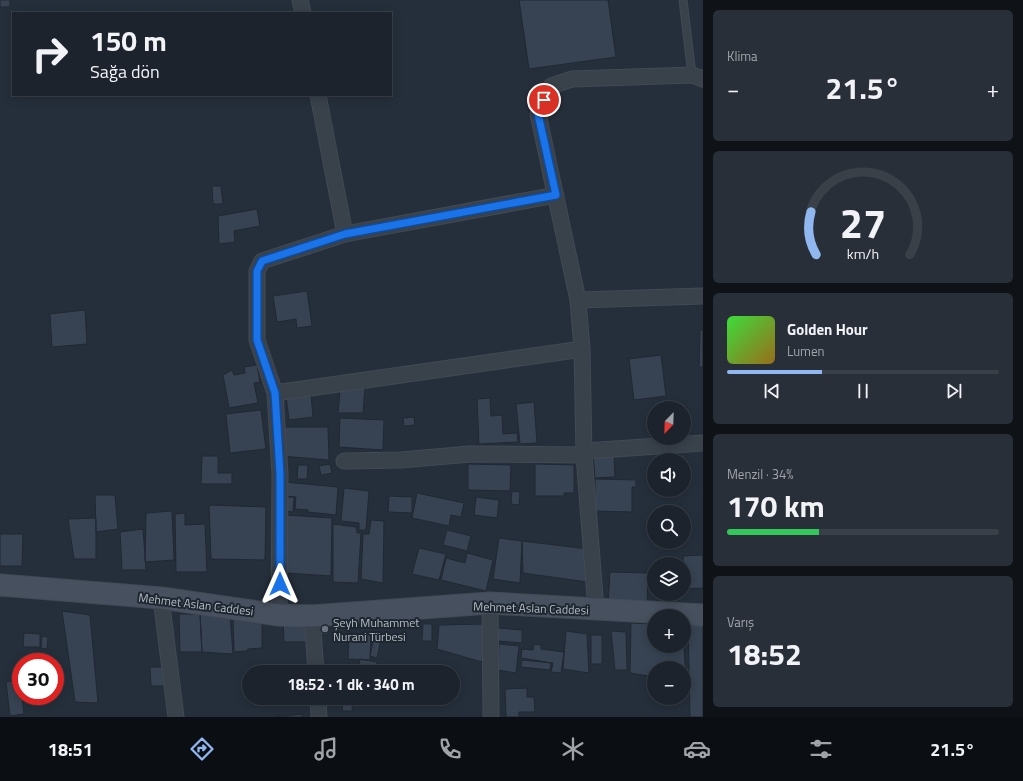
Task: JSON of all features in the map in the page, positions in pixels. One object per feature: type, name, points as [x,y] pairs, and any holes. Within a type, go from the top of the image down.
[{"type":"street","points":[[300,0],[303,12]]},
{"type":"street","points":[[596,610],[585,453],[582,349],[578,300],[538,114],[551,86],[572,79],[697,77]]},
{"type":"street","points":[[318,96],[345,234]]},
{"type":"street","points":[[279,615],[280,474],[275,393],[257,340],[257,271],[262,261],[345,234],[556,195]]},
{"type":"street","points":[[578,300],[703,296]]},
{"type":"street","points":[[275,393],[582,349]]},
{"type":"street","points":[[344,461],[402,460],[470,454],[585,453],[703,443]]},
{"type":"street","name":"Mehmet Aslan Caddesi","points":[[0,585],[160,598],[279,615],[312,616],[490,603],[703,615]]},
{"type":"street","points":[[160,598],[176,717]]},
{"type":"street","points":[[490,603],[491,717]]},
{"type":"street","points":[[312,616],[316,665]]},
{"type":"street","points":[[318,705],[319,717]]},
{"type":"lane","points":[[683,0],[697,77]]},
{"type":"building","points":[[0,0],[10,0],[10,7],[0,7]]},
{"type":"building","points":[[519,0],[608,0],[616,57],[529,69]]},
{"type":"building","points":[[212,186],[221,186],[223,204],[213,204]]},
{"type":"building","points":[[257,209],[260,226],[234,231],[235,242],[219,244],[218,216]]},
{"type":"building","points":[[307,291],[312,326],[297,328],[296,319],[277,322],[273,296]]},
{"type":"building","points":[[85,310],[87,344],[52,347],[50,314]]},
{"type":"building","points":[[700,330],[703,330],[703,367],[699,367]]},
{"type":"building","points":[[661,355],[666,396],[634,400],[629,359]]},
{"type":"building","points":[[257,365],[260,382],[254,383],[258,403],[229,408],[223,375],[232,370],[234,375],[245,373],[244,367]]},
{"type":"building","points":[[365,387],[363,413],[338,413],[340,391]]},
{"type":"building","points":[[311,394],[313,417],[289,420],[286,396]]},
{"type":"building","points":[[490,398],[491,416],[502,415],[503,434],[517,433],[518,442],[479,444],[477,399]]},
{"type":"building","points":[[534,402],[537,443],[520,444],[516,404]]},
{"type":"building","points":[[261,410],[266,449],[230,453],[226,414]]},
{"type":"building","points":[[414,417],[415,425],[404,426],[403,418]]},
{"type":"building","points":[[340,418],[384,420],[383,450],[339,447]]},
{"type":"building","points":[[281,427],[328,427],[329,460],[281,456]]},
{"type":"building","points":[[593,455],[614,456],[615,477],[595,478]]},
{"type":"building","points":[[202,456],[218,456],[218,473],[232,473],[232,484],[201,484]]},
{"type":"building","points":[[330,464],[332,473],[321,475],[319,466]]},
{"type":"building","points":[[468,464],[511,465],[510,491],[468,490]]},
{"type":"building","points":[[535,464],[574,465],[574,493],[564,493],[564,496],[535,496]]},
{"type":"building","points":[[298,465],[308,465],[307,479],[297,479]]},
{"type":"building","points":[[595,479],[636,480],[636,487],[632,487],[632,512],[595,511]]},
{"type":"building","points":[[284,482],[338,487],[336,515],[295,509],[296,497],[283,496]]},
{"type":"building","points":[[344,488],[369,491],[366,530],[359,530],[359,523],[341,521]]},
{"type":"building","points":[[512,491],[520,492],[519,505],[511,504]]},
{"type":"building","points":[[417,493],[464,503],[461,517],[451,515],[449,526],[412,518]]},
{"type":"building","points":[[95,495],[115,495],[118,529],[96,532]]},
{"type":"building","points":[[389,496],[412,497],[412,513],[388,512]]},
{"type":"building","points":[[284,497],[294,497],[293,512],[283,511]]},
{"type":"building","points":[[476,497],[499,500],[497,518],[474,515]]},
{"type":"building","points":[[209,505],[266,507],[265,560],[211,559]]},
{"type":"building","points":[[172,511],[174,560],[145,562],[146,513]]},
{"type":"building","points":[[185,513],[185,525],[205,524],[207,572],[176,572],[175,514]]},
{"type":"building","points":[[286,515],[332,518],[331,576],[285,573]]},
{"type":"building","points":[[96,518],[96,559],[74,559],[68,519]]},
{"type":"building","points":[[371,520],[384,521],[383,583],[361,579],[363,534],[369,534]]},
{"type":"building","points":[[333,524],[356,527],[357,533],[361,533],[358,583],[333,582]]},
{"type":"building","points":[[143,529],[146,570],[122,570],[120,532]]},
{"type":"building","points":[[447,530],[471,536],[467,551],[443,545]]},
{"type":"building","points":[[0,534],[23,534],[22,566],[0,566]]},
{"type":"building","points":[[499,538],[522,541],[520,583],[493,579]]},
{"type":"building","points":[[522,541],[588,549],[587,582],[523,573]]},
{"type":"building","points":[[419,548],[446,554],[439,580],[412,574]]},
{"type":"building","points":[[467,553],[493,560],[486,591],[441,580],[446,558],[465,563]]},
{"type":"building","points":[[703,555],[703,588],[691,589],[691,557],[683,556]]},
{"type":"building","points":[[610,572],[647,573],[647,606],[608,604]]},
{"type":"building","points":[[62,611],[90,615],[98,703],[75,702]]},
{"type":"building","points":[[179,614],[200,614],[202,652],[180,652]]},
{"type":"building","points":[[200,614],[230,616],[233,654],[202,652]]},
{"type":"building","points":[[262,617],[262,648],[234,652],[233,618]]},
{"type":"building","points":[[283,619],[308,620],[309,642],[284,642]]},
{"type":"building","points":[[631,623],[647,624],[647,653],[684,653],[685,661],[647,661],[647,676],[630,673]]},
{"type":"building","points":[[423,624],[432,624],[432,641],[422,641]]},
{"type":"building","points":[[485,624],[482,662],[437,649],[439,625]]},
{"type":"building","points":[[691,624],[703,625],[703,717],[690,717],[691,661],[689,661],[689,653],[691,653]]},
{"type":"building","name":"Şeyh Muhammet Nurani Türbesi","points":[[325,625],[330,630],[325,635],[320,630]]},
{"type":"building","points":[[498,628],[522,630],[522,643],[497,641]]},
{"type":"building","points":[[566,631],[587,634],[589,673],[563,669]]},
{"type":"building","points":[[611,631],[626,632],[627,670],[615,670]]},
{"type":"building","points":[[24,633],[40,634],[40,647],[23,647]]},
{"type":"building","points":[[349,633],[371,634],[370,660],[348,659]]},
{"type":"building","points":[[591,635],[602,635],[602,664],[591,664]]},
{"type":"building","points":[[42,636],[48,637],[47,649],[41,648]]},
{"type":"building","points":[[374,637],[381,639],[377,658],[370,656]]},
{"type":"building","points":[[499,644],[519,646],[516,673],[498,670]]},
{"type":"building","points":[[534,644],[541,645],[541,649],[564,652],[561,673],[551,672],[553,663],[521,658],[522,649],[533,650]]},
{"type":"building","points":[[360,659],[377,662],[376,665],[359,665]]},
{"type":"building","points":[[522,660],[551,663],[550,670],[521,667]]},
{"type":"building","points":[[150,667],[163,667],[164,686],[151,686]]},
{"type":"building","points":[[12,681],[12,705],[23,705],[24,714],[10,716],[6,682]]},
{"type":"building","points":[[527,688],[527,697],[534,697],[535,712],[519,712],[519,717],[506,717],[505,689]]},
{"type":"building","points":[[343,705],[352,705],[352,711],[342,711]]},
{"type":"building","points":[[302,714],[302,717],[276,717]]},
{"type":"place","name":"Şeyh Muhammet Nurani Türbesi","points":[[325,629]]},
{"type":"route","points":[[280,584],[280,474],[275,393],[257,340],[257,271],[262,261],[345,234],[556,195],[538,114],[544,100]]}]
